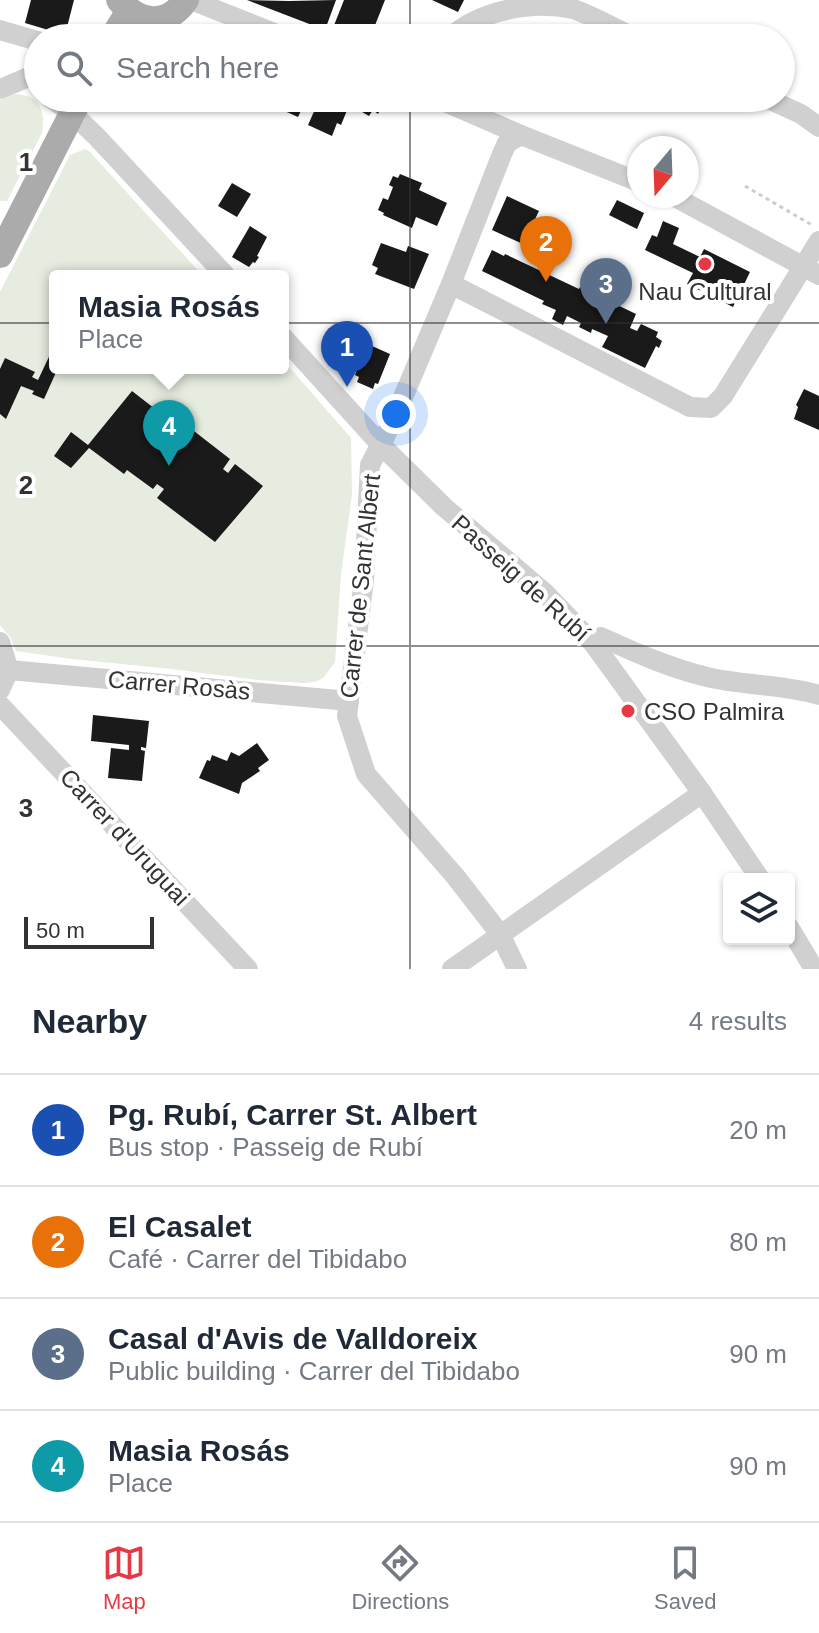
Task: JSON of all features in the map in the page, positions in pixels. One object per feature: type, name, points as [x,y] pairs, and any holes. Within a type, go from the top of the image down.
[{"type":"main road","points":[[117,16],[160,19],[171,15],[189,0]]},
{"type":"main road","points":[[0,255],[64,112]]},
{"type":"street","points":[[189,0],[251,24]]},
{"type":"street","points":[[470,24],[490,14],[537,4],[576,10],[606,24]]},
{"type":"street","points":[[0,30],[24,37]]},
{"type":"street","points":[[0,89],[24,79]]},
{"type":"street","points":[[795,111],[819,127]]},
{"type":"street","points":[[76,112],[220,270]]},
{"type":"street","points":[[468,112],[627,177]]},
{"type":"street","name":"Carrer de Sant Albert","points":[[517,969],[500,934],[455,876],[366,774],[347,716],[364,580],[370,465],[393,421],[507,143],[521,135]]},
{"type":"street","points":[[695,208],[811,270]]},
{"type":"street","points":[[451,284],[662,394],[690,407],[711,408],[723,396],[811,270],[819,241]]},
{"type":"street","name":"Passeig de Rubí","points":[[289,344],[380,444],[444,507],[544,592],[593,643],[756,873]]},
{"type":"street","points":[[593,643],[601,637],[645,658],[709,677],[799,689],[819,695]]},
{"type":"street","points":[[0,642],[9,670],[0,690]]},
{"type":"street","name":"Carrer Rosàs","points":[[9,670],[349,701]]},
{"type":"street","name":"Carrer d'Uruguai","points":[[0,705],[248,969]]},
{"type":"street","points":[[452,969],[702,793]]},
{"type":"street","points":[[795,937],[814,969]]},
{"type":"path","points":[[745,186],[819,229]]},
{"type":"shaded area","points":[[15,94],[24,95],[24,112],[42,112],[43,117],[42,133],[7,201],[0,201],[0,100]]},
{"type":"shaded area","points":[[85,149],[90,152],[198,270],[49,270],[49,374],[289,374],[289,367],[351,438],[352,495],[341,574],[335,662],[318,681],[257,680],[16,651],[0,625],[0,292],[70,155]]},
{"type":"building","points":[[31,0],[74,0],[68,24],[25,23]]},
{"type":"building","points":[[247,0],[336,0],[327,24],[309,24]]},
{"type":"building","points":[[344,0],[385,0],[376,24],[335,24]]},
{"type":"building","points":[[432,0],[464,0],[458,12]]},
{"type":"building","points":[[314,112],[346,112],[332,136],[308,125]]},
{"type":"building","points":[[400,174],[422,183],[419,190],[447,203],[437,226],[416,217],[412,228],[378,210],[383,198],[388,200],[393,176],[398,178]]},
{"type":"building","points":[[232,183],[251,194],[237,217],[218,206]]},
{"type":"building","points":[[507,196],[539,211],[523,244],[492,230]]},
{"type":"building","points":[[617,200],[627,205],[627,208],[644,213],[637,229],[609,215]]},
{"type":"building","name":"Nau Cultural","points":[[663,221],[679,228],[673,244],[700,257],[704,249],[750,272],[733,307],[687,284],[693,273],[645,250],[652,235],[657,237]]},
{"type":"building","points":[[250,226],[267,237],[259,257],[249,267],[232,257]]},
{"type":"building","points":[[381,243],[406,252],[408,246],[429,254],[414,289],[375,274],[378,268],[372,265]]},
{"type":"building","points":[[492,250],[636,314],[630,328],[637,331],[641,324],[658,332],[656,337],[662,341],[659,348],[656,346],[645,368],[602,347],[608,336],[592,329],[591,333],[567,316],[563,325],[552,319],[556,310],[542,304],[544,301],[482,271]]},
{"type":"building","points":[[359,344],[390,354],[373,389],[357,382],[359,377],[355,375],[359,365],[352,362]]},
{"type":"building","points":[[49,357],[49,374],[55,374],[44,399],[21,386],[6,419],[0,414],[0,369],[5,358],[35,372],[32,377],[38,380]]},
{"type":"building","points":[[804,389],[819,396],[819,430],[794,419],[796,405]]},
{"type":"building","points":[[132,391],[168,419],[165,423],[175,430],[181,421],[230,459],[223,469],[228,473],[235,464],[263,486],[215,542],[157,498],[164,489],[157,484],[153,489],[127,470],[124,474],[89,448],[71,468],[54,456],[71,432],[88,445]]},
{"type":"building","points":[[93,715],[149,721],[146,748],[141,747],[145,751],[142,781],[108,778],[111,748],[129,750],[129,745],[91,741]]},
{"type":"building","points":[[257,743],[269,760],[258,768],[260,771],[242,783],[239,794],[199,778],[212,755],[227,761],[231,752],[239,756]]},
{"type":"place","name":"Nau Cultural","points":[[705,264]]},
{"type":"place","name":"El Casalet","points":[[546,282]]},
{"type":"place","name":"Casal d'Avis de Valldoreix","points":[[606,324]]},
{"type":"place","name":"Pg. Rubí, Carrer St. Albert","points":[[347,387]]},
{"type":"place","name":"Masia Rosás","points":[[169,466]]},
{"type":"place","name":"CSO Palmira","points":[[628,711]]}]
